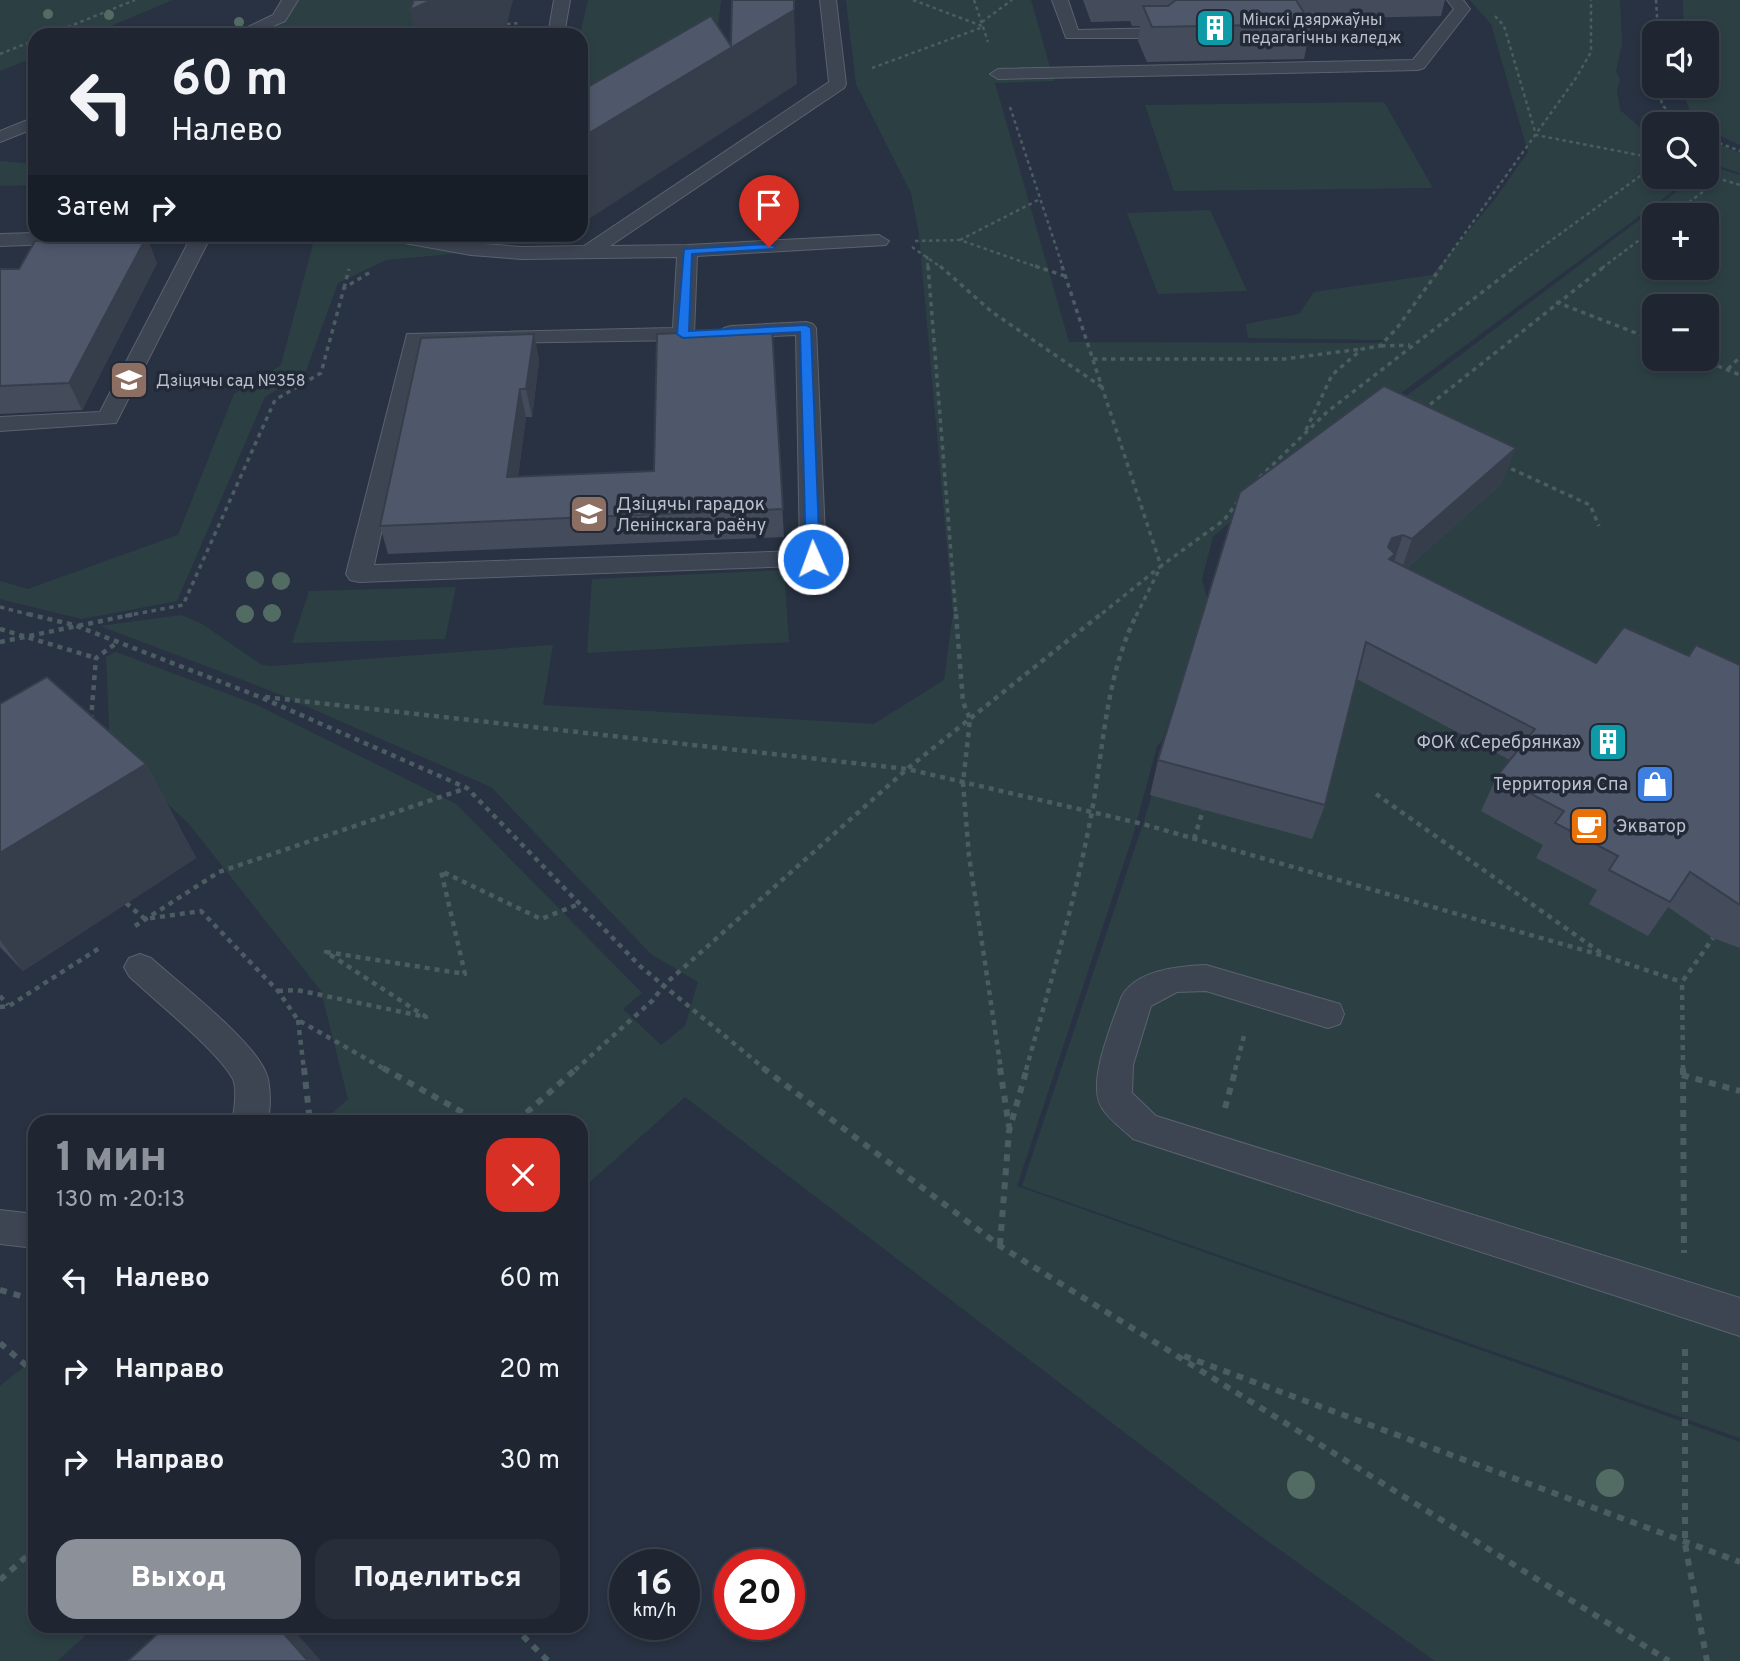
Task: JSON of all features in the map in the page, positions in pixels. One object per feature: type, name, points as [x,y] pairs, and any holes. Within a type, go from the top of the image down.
[{"type":"lane","points":[[255,28],[279,18],[290,0]]},
{"type":"lane","points":[[557,28],[562,0]]},
{"type":"lane","points":[[587,253],[838,84],[828,0]]},
{"type":"lane","points":[[1060,0],[1072,35],[1163,33]]},
{"type":"lane","points":[[998,74],[1418,65],[1462,9],[1455,0]]},
{"type":"lane","points":[[0,137],[28,125]]},
{"type":"lane","points":[[0,240],[28,239]]},
{"type":"lane","points":[[432,242],[522,254],[687,251],[879,241]]},
{"type":"lane","points":[[0,424],[108,418],[198,242]]},
{"type":"lane","points":[[683,334],[687,251]]},
{"type":"lane","points":[[806,328],[813,559],[359,574],[414,338],[683,334],[806,328]]},
{"type":"lane","points":[[140,967],[223,1042],[251,1077],[251,1115]]},
{"type":"lane","points":[[1328,1014],[1206,978],[1173,979],[1138,998],[1115,1065],[1115,1099],[1145,1128],[1740,1317]]},
{"type":"lane","points":[[0,1227],[28,1230]]},
{"type":"path","points":[[65,28],[135,0]]},
{"type":"path","points":[[913,0],[982,25]]},
{"type":"path","points":[[974,0],[1161,566],[1126,635],[1104,719],[1092,811],[1057,959],[1009,1131],[1000,1246]]},
{"type":"path","points":[[838,81],[982,25],[1012,0]]},
{"type":"path","points":[[1380,346],[1397,328],[1591,52],[1591,0]]},
{"type":"path","points":[[1656,0],[1657,21]]},
{"type":"path","points":[[1488,9],[1504,26],[1535,135]]},
{"type":"path","points":[[0,54],[28,43]]},
{"type":"path","points":[[1535,135],[1642,156]]},
{"type":"path","points":[[1719,143],[1740,151]]},
{"type":"path","points":[[524,1115],[653,1000],[664,985],[907,769],[1161,566],[1224,520],[1274,460],[1349,394],[1504,273],[1642,175]]},
{"type":"path","points":[[1688,203],[1720,179],[1740,185]]},
{"type":"path","points":[[960,240],[1040,199]]},
{"type":"path","points":[[1420,413],[1556,302],[1642,238]]},
{"type":"path","points":[[879,241],[960,240],[1066,276]]},
{"type":"path","points":[[902,242],[927,256],[992,312],[1102,387]]},
{"type":"path","points":[[927,256],[962,702],[970,719],[963,783],[969,856],[1009,1131]]},
{"type":"path","points":[[0,642],[23,635],[183,605],[275,400],[321,373],[344,288],[373,271]]},
{"type":"path","points":[[1556,302],[1642,335]]},
{"type":"path","points":[[1093,359],[1284,359],[1412,344]]},
{"type":"path","points":[[1304,434],[1332,374],[1362,349]]},
{"type":"path","points":[[1728,369],[1740,358]]},
{"type":"path","points":[[1719,366],[1740,374]]},
{"type":"path","points":[[1494,460],[1590,505],[1599,526]]},
{"type":"path","points":[[0,607],[74,625],[260,697],[467,788],[640,966],[757,1063],[1000,1246],[1669,1661]]},
{"type":"path","points":[[0,629],[96,658]]},
{"type":"path","points":[[91,724],[96,658],[116,643]]},
{"type":"path","points":[[260,697],[907,769],[1092,811],[1194,839],[1604,956],[1682,982]]},
{"type":"path","points":[[219,872],[467,788]]},
{"type":"path","points":[[1376,794],[1604,956]]},
{"type":"path","points":[[1194,839],[1203,810]]},
{"type":"path","points":[[278,991],[297,990],[426,1017],[326,952],[465,974],[441,872],[541,919],[579,904]]},
{"type":"path","points":[[126,903],[145,919],[201,911],[278,991],[298,1020],[468,1115]]},
{"type":"path","points":[[1684,1200],[1682,982],[1713,939]]},
{"type":"path","points":[[0,996],[9,1006]]},
{"type":"path","points":[[1233,1078],[1248,1018]]},
{"type":"path","points":[[298,1020],[309,1115]]},
{"type":"path","points":[[1682,1075],[1740,1091]]},
{"type":"path","points":[[0,1290],[28,1298]]},
{"type":"path","points":[[0,1343],[28,1367]]},
{"type":"path","points":[[1173,1352],[1685,1544],[1740,1562]]},
{"type":"path","points":[[1686,1419],[1685,1544],[1707,1661]]},
{"type":"path","points":[[0,1580],[28,1555]]},
{"type":"path","points":[[520,1633],[548,1661]]},
{"type":"green space","points":[[0,0],[173,0],[106,28],[28,28],[28,60],[0,71]]},
{"type":"green space","points":[[290,0],[451,0],[443,28],[255,28],[279,18]]},
{"type":"green space","points":[[588,0],[721,0],[713,69],[588,151],[588,28],[582,28]]},
{"type":"green space","points":[[846,0],[1031,0],[1054,81],[995,83],[1069,342],[1375,343],[1389,340],[1248,338],[1246,324],[1299,314],[1314,292],[1432,275],[1495,199],[1528,152],[1491,24],[1470,0],[1620,0],[1622,44],[1616,71],[1620,80],[1617,90],[1620,110],[1642,129],[1642,189],[1676,189],[1657,203],[1642,203],[1642,214],[1241,512],[1213,537],[1202,579],[1208,602],[1162,741],[1157,746],[1134,832],[1017,1186],[1740,1442],[1740,1661],[1435,1661],[1255,1532],[685,1097],[588,1184],[588,1115],[330,1115],[348,1099],[321,991],[189,824],[110,749],[106,657],[116,652],[257,705],[456,804],[642,993],[623,1009],[661,1045],[685,1026],[698,982],[651,954],[491,787],[269,690],[100,626],[181,615],[202,624],[262,665],[272,666],[553,645],[543,705],[874,724],[944,680],[953,613],[919,235],[911,193],[856,84]]},
{"type":"green space","points":[[1683,0],[1740,0],[1740,145],[1719,135],[1719,112],[1691,112],[1685,98],[1719,98],[1719,21],[1684,21]]},
{"type":"green space","points":[[1384,102],[1433,188],[1174,191],[1145,105]]},
{"type":"green space","points":[[1719,144],[1740,153],[1740,173],[1719,166]]},
{"type":"green space","points":[[0,161],[28,163],[28,185],[0,186]]},
{"type":"green space","points":[[1719,169],[1740,175],[1740,1438],[1022,1186],[1143,824],[1232,528],[1642,218],[1642,280],[1719,280],[1719,203],[1662,203],[1680,189],[1719,189]]},
{"type":"green space","points":[[1210,210],[1247,291],[1158,294],[1127,213]]},
{"type":"green space","points":[[313,242],[406,242],[462,253],[386,260],[338,283],[306,371],[265,397],[177,601],[82,619],[0,599],[0,581],[28,589],[178,535],[234,394],[281,365]]},
{"type":"green space","points":[[784,570],[789,642],[587,653],[592,579]]},
{"type":"green space","points":[[456,587],[445,639],[292,643],[309,591]]},
{"type":"green space","points":[[28,1364],[28,1633],[88,1633],[57,1661],[0,1661],[0,1386]]},
{"type":"building","points":[[414,0],[432,0],[410,10]]},
{"type":"building","points":[[732,0],[794,0],[794,10],[588,134],[588,87],[711,16],[731,46]]},
{"type":"building","points":[[1176,0],[1296,0],[1311,24],[1152,27],[1143,6],[1168,6]]},
{"type":"building","points":[[34,242],[144,242],[69,383],[0,386],[0,269],[19,269]]},
{"type":"building","points":[[772,329],[783,509],[380,526],[421,338],[534,334],[526,389],[520,389],[507,477],[654,471],[657,334]]},
{"type":"building","points":[[1384,386],[1516,448],[1412,539],[1403,535],[1392,538],[1388,547],[1395,554],[1389,559],[1596,663],[1624,627],[1689,656],[1696,645],[1740,665],[1740,905],[1690,872],[1670,902],[1609,870],[1618,856],[1555,823],[1564,811],[1497,776],[1535,729],[1366,642],[1325,805],[1158,760],[1240,492]]},
{"type":"building","points":[[47,677],[146,764],[0,853],[0,704]]},
{"type":"building","points":[[158,1633],[283,1633],[308,1661],[128,1661]]},
{"type":"place","name":"Мінскі дзяржаўны педагагічны каледж","points":[[1215,28]]},
{"type":"place","name":"Дзіцячы сад №358","points":[[129,380]]},
{"type":"place","name":"Дзіцячы гарадок Ленінскага раёну","points":[[589,514]]},
{"type":"place","name":"ФОК «Серебрянка»","points":[[1608,742]]},
{"type":"place","name":"Территория Спа","points":[[1655,784]]},
{"type":"place","name":"Экватор","points":[[1589,826]]},
{"type":"route","points":[[769,247],[687,251],[683,334],[806,328],[813,559]]}]
